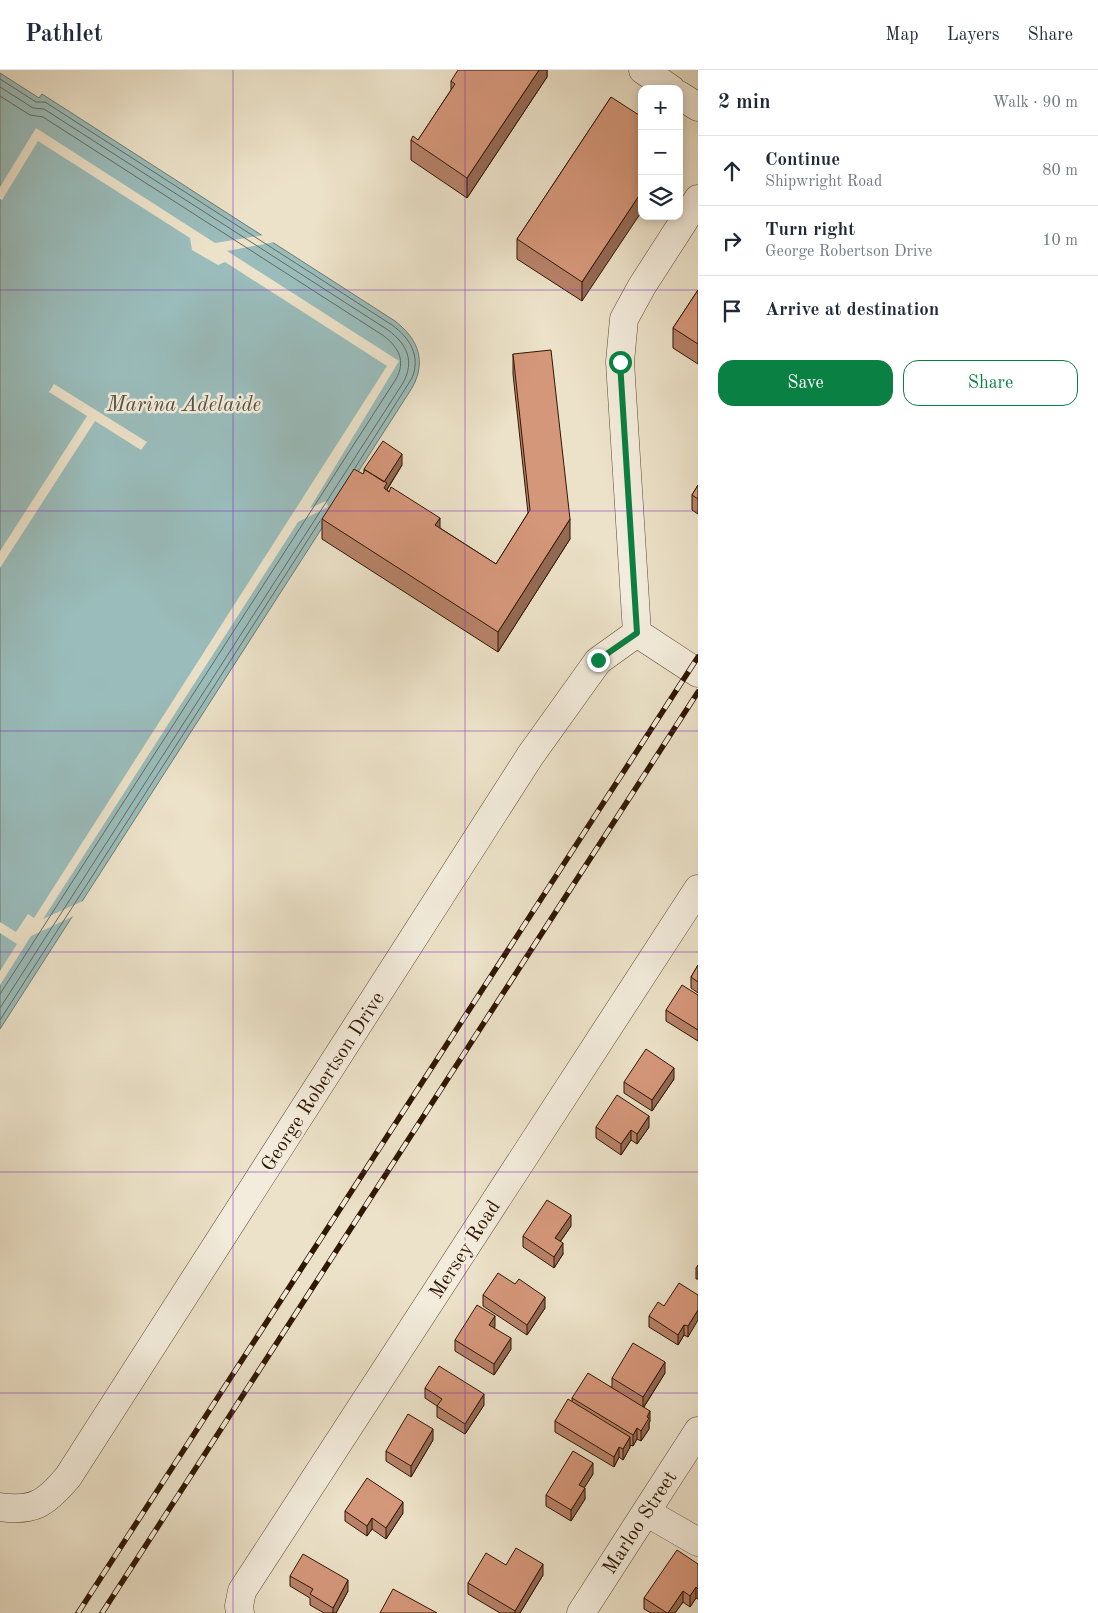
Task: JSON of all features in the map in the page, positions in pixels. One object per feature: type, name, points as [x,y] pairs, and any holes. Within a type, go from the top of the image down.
[{"type":"street","points":[[643,70],[665,85]]},
{"type":"street","points":[[683,97],[698,107]]},
{"type":"street","points":[[698,199],[642,286],[624,319],[620,362],[637,633],[698,673]]},
{"type":"street","name":"George Robertson Drive","points":[[0,1507],[22,1510],[50,1498],[68,1478],[530,756],[598,660],[637,633]]},
{"type":"street","name":"Mersey Road","points":[[240,1613],[239,1606],[242,1591],[698,889]]},
{"type":"street","name":"Marloo Street","points":[[581,1613],[698,1431]]},
{"type":"street","points":[[646,1512],[698,1542]]},
{"type":"water","name":"Marina Adelaide","points":[[0,73],[39,98],[42,94],[395,321],[409,335],[418,351],[419,369],[412,388],[0,1029]]},
{"type":"pier","points":[[36,128],[215,243],[264,235],[275,242],[227,251],[399,361],[310,508],[326,501],[328,507],[298,522],[43,919],[85,900],[76,915],[31,936],[0,985],[0,971],[17,944],[0,933],[0,922],[16,932],[28,914],[34,918],[387,366],[225,262],[218,265],[192,250],[190,238],[38,141],[2,200],[0,199],[0,187]]},
{"type":"pier","points":[[54,384],[147,442],[141,450],[95,421],[0,568],[0,551],[87,416],[49,392]]},
{"type":"building","points":[[458,70],[539,70],[467,178],[411,140],[413,136],[418,140],[455,84],[451,81]]},
{"type":"building","points":[[611,97],[638,114],[638,197],[582,282],[517,239]]},
{"type":"building","points":[[698,290],[698,344],[673,328]]},
{"type":"building","points":[[551,350],[570,519],[498,632],[322,519],[354,469],[363,474],[365,470],[387,483],[384,488],[389,492],[391,487],[440,518],[435,525],[496,564],[530,510],[513,354]]},
{"type":"building","points":[[383,441],[402,454],[384,482],[364,469]]},
{"type":"building","points":[[698,485],[698,499],[692,495]]},
{"type":"building","points":[[698,965],[698,982],[691,977]]},
{"type":"building","points":[[682,985],[698,995],[698,1030],[666,1010]]},
{"type":"building","points":[[646,1049],[674,1068],[652,1100],[624,1082]]},
{"type":"building","points":[[617,1095],[649,1116],[637,1134],[631,1130],[621,1144],[596,1127]]},
{"type":"building","points":[[547,1200],[571,1215],[555,1238],[563,1243],[554,1257],[523,1236]]},
{"type":"building","points":[[498,1273],[515,1284],[519,1279],[545,1297],[527,1325],[483,1295]]},
{"type":"building","points":[[679,1283],[698,1295],[698,1310],[688,1326],[684,1325],[678,1335],[649,1316],[658,1302],[664,1306]]},
{"type":"building","points":[[477,1305],[495,1316],[489,1325],[511,1338],[494,1364],[455,1340]]},
{"type":"building","points":[[633,1343],[665,1362],[643,1397],[612,1378]]},
{"type":"building","points":[[439,1366],[484,1394],[465,1424],[437,1406],[442,1399],[425,1388]]},
{"type":"building","points":[[588,1373],[650,1411],[647,1417],[649,1418],[641,1431],[637,1428],[633,1435],[572,1398]]},
{"type":"building","points":[[568,1399],[630,1437],[623,1449],[619,1447],[614,1457],[555,1421]]},
{"type":"building","points":[[408,1414],[433,1429],[411,1466],[386,1451]]},
{"type":"building","points":[[573,1451],[593,1463],[579,1485],[585,1488],[571,1510],[546,1495]]},
{"type":"building","points":[[367,1478],[403,1502],[386,1528],[372,1518],[367,1526],[345,1511]]},
{"type":"building","points":[[516,1548],[543,1564],[515,1611],[468,1583],[486,1553],[506,1565]]},
{"type":"building","points":[[677,1550],[698,1564],[698,1589],[696,1587],[690,1596],[683,1591],[667,1613],[644,1598]]},
{"type":"building","points":[[303,1554],[348,1580],[333,1608],[310,1594],[313,1589],[290,1576]]},
{"type":"building","points":[[393,1589],[437,1613],[380,1613]]},
{"type":"railway","points":[[78,1613],[698,657]]},
{"type":"railway","points":[[102,1613],[698,692]]},
{"type":"route","points":[[598,660],[637,633],[620,362]]}]
